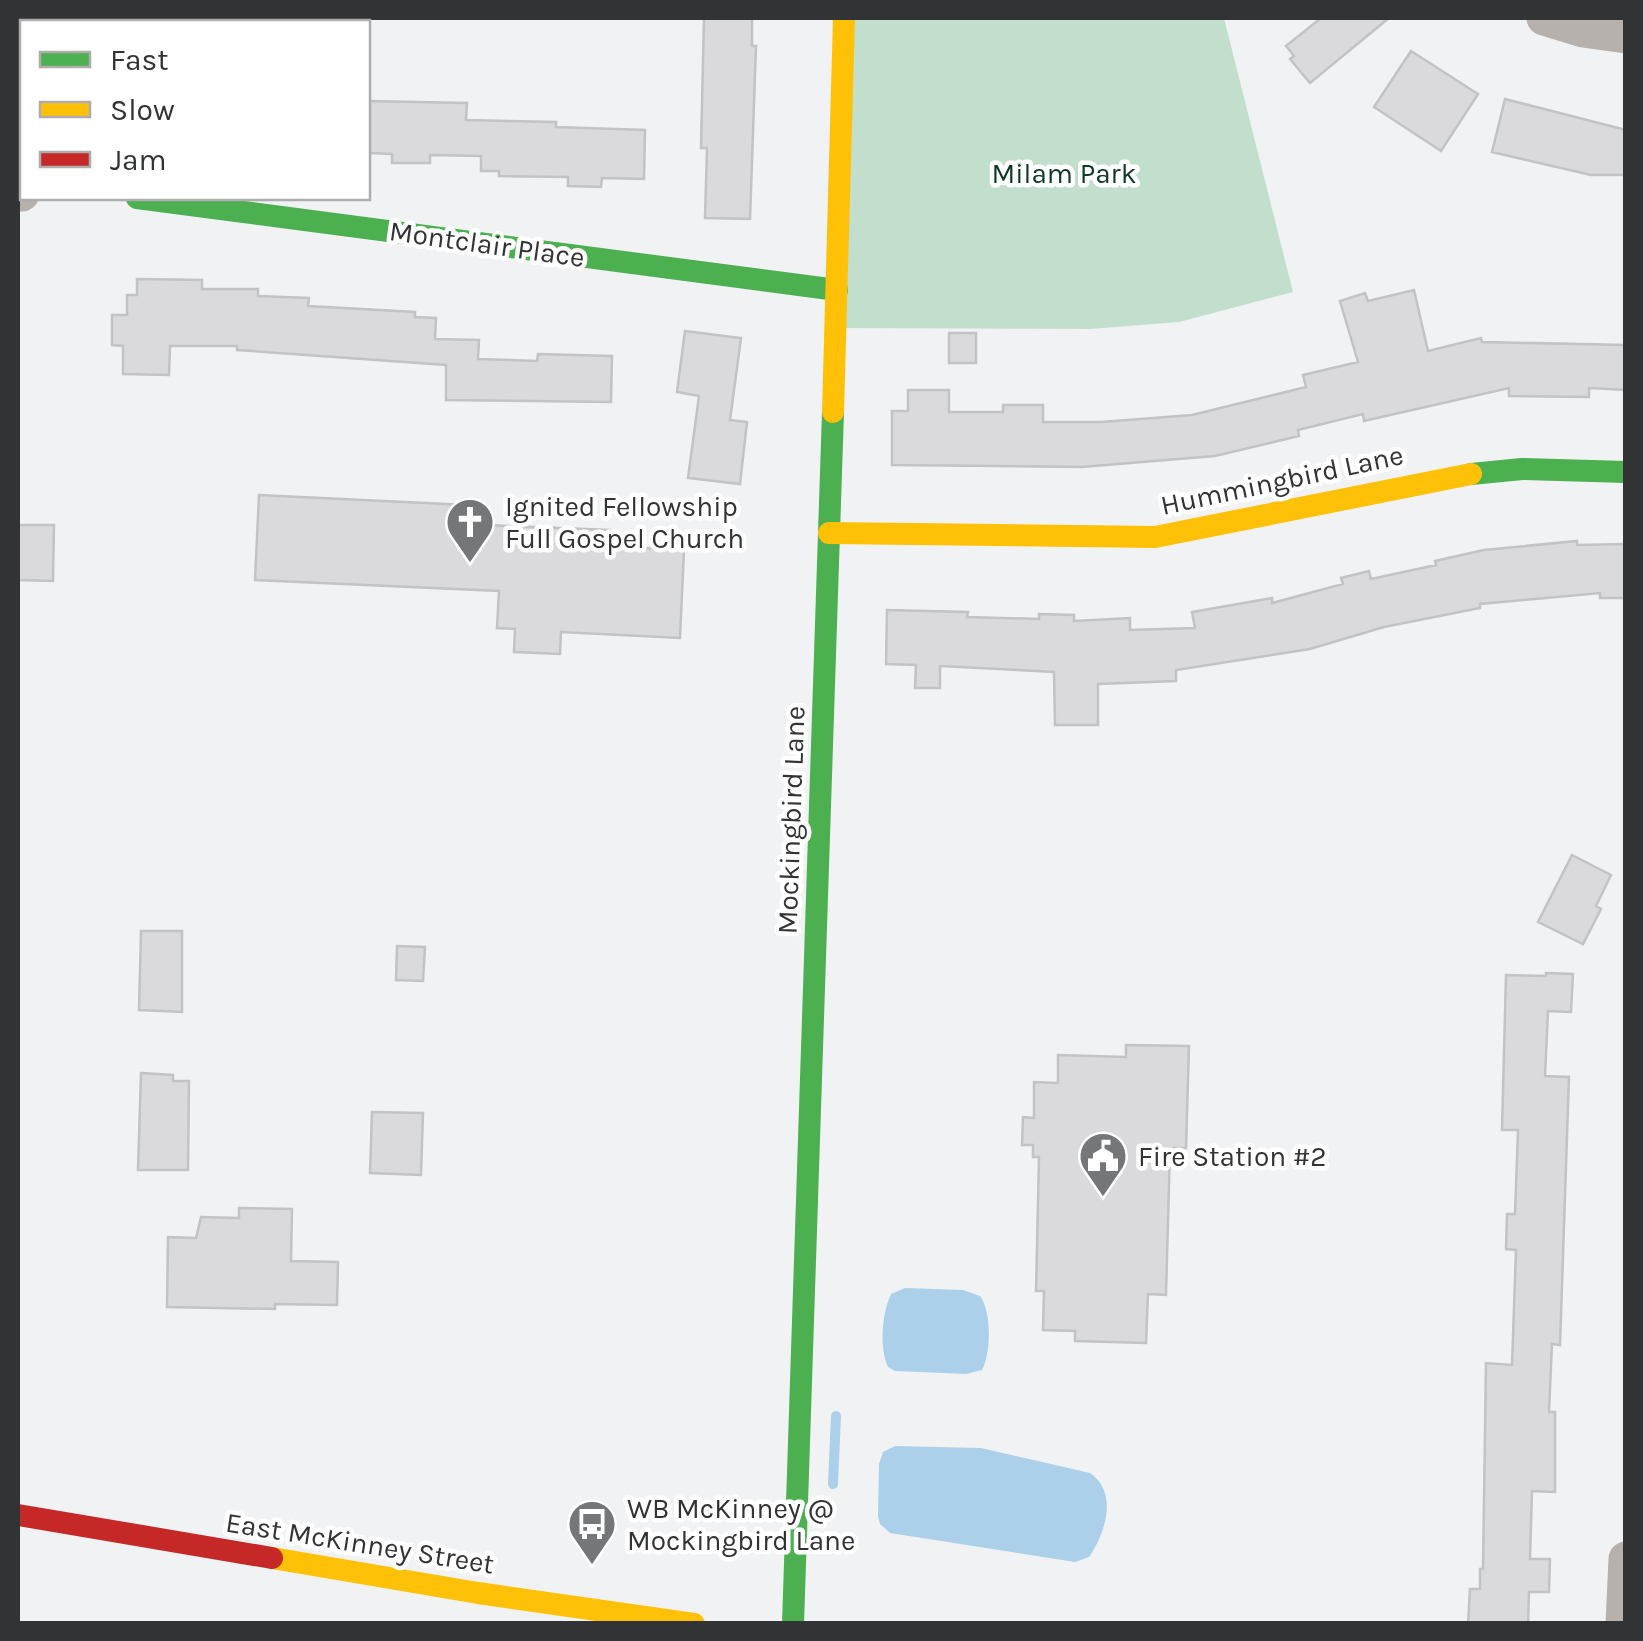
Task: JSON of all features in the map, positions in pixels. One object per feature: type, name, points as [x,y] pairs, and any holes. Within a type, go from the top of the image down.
[{"type":"street","name":"Mockingbird Lane","points":[[793,1624],[844,18]]},
{"type":"street","points":[[1544,18],[1583,30],[1626,36]]},
{"type":"street","name":"Montclair Place","points":[[152,200],[838,290]]},
{"type":"street","name":"Hummingbird Lane","points":[[829,533],[1155,537],[1476,473],[1522,469],[1626,472]]},
{"type":"street","name":"East McKinney Street","points":[[18,1515],[478,1608],[694,1624]]},
{"type":"street","points":[[1622,1624],[1626,1560]]},
{"type":"green space","name":"Milam Park","points":[[844,18],[1224,18],[1293,292],[1179,322],[1090,329],[836,328]]},
{"type":"water","points":[[905,1288],[963,1290],[980,1296],[987,1312],[989,1333],[982,1370],[966,1374],[895,1371],[888,1367],[883,1341],[885,1311],[891,1294]]},
{"type":"water","points":[[895,1446],[981,1448],[1090,1473],[1099,1481],[1107,1502],[1100,1537],[1089,1557],[1075,1562],[890,1533],[878,1516],[879,1464],[883,1452]]},
{"type":"building","points":[[704,18],[752,18],[752,46],[756,46],[750,219],[705,218],[707,148],[701,148]]},
{"type":"building","points":[[1321,18],[1389,18],[1310,83],[1290,59],[1294,56],[1286,46]]},
{"type":"building","points":[[1411,51],[1478,94],[1441,151],[1374,107]]},
{"type":"building","points":[[1505,99],[1626,130],[1626,175],[1591,175],[1492,152]]},
{"type":"building","points":[[370,101],[467,103],[466,120],[556,122],[556,127],[645,130],[644,179],[602,178],[601,187],[568,186],[568,177],[499,176],[499,171],[481,171],[481,156],[430,155],[430,163],[392,163],[392,154],[370,153]]},
{"type":"building","points":[[137,279],[202,280],[202,289],[258,289],[258,296],[309,298],[308,306],[415,312],[415,317],[436,318],[435,339],[479,340],[478,359],[537,361],[538,354],[612,356],[611,402],[446,400],[446,365],[237,350],[237,346],[170,346],[169,375],[123,374],[123,346],[112,345],[112,315],[127,315],[127,295],[137,295]]},
{"type":"building","points":[[1414,290],[1428,351],[1481,338],[1482,342],[1626,345],[1626,390],[1589,388],[1589,397],[1509,396],[1509,388],[1364,421],[1363,414],[1298,430],[1299,436],[1215,456],[1082,467],[892,465],[892,411],[908,411],[908,390],[949,390],[949,412],[1003,412],[1003,405],[1043,405],[1043,422],[1192,415],[1306,387],[1303,375],[1358,362],[1340,301],[1365,293],[1368,301]]},
{"type":"building","points":[[685,331],[741,338],[730,420],[747,422],[740,484],[688,478],[699,396],[677,392]]},
{"type":"building","points":[[949,333],[976,333],[976,363],[949,363]]},
{"type":"building","name":"Ignited Fellowship Full Gospel Church","points":[[259,495],[487,506],[486,525],[610,530],[610,546],[684,550],[680,638],[561,632],[560,654],[514,652],[515,629],[497,628],[499,591],[255,580]]},
{"type":"building","points":[[18,525],[54,525],[53,581],[18,580]]},
{"type":"building","points":[[1577,541],[1577,545],[1626,544],[1626,598],[1600,598],[1600,593],[1480,604],[1480,608],[1384,627],[1310,649],[1176,670],[1176,681],[1098,684],[1098,725],[1055,725],[1054,672],[940,666],[940,688],[915,688],[916,665],[886,664],[887,610],[1039,619],[1039,614],[1074,615],[1074,621],[1130,618],[1130,630],[1195,628],[1192,612],[1272,598],[1272,603],[1343,584],[1341,578],[1369,571],[1371,579],[1484,550]]},
{"type":"building","points":[[1572,855],[1611,875],[1596,906],[1601,909],[1583,944],[1538,922]]},
{"type":"building","points":[[141,931],[182,931],[182,1012],[139,1010]]},
{"type":"building","points":[[397,946],[425,947],[423,981],[396,980]]},
{"type":"building","points":[[1573,974],[1571,1012],[1548,1011],[1545,1076],[1569,1077],[1560,1345],[1552,1344],[1549,1412],[1555,1412],[1555,1492],[1532,1491],[1530,1559],[1550,1559],[1549,1592],[1529,1592],[1528,1624],[1468,1624],[1470,1589],[1480,1589],[1483,1569],[1486,1363],[1512,1365],[1516,1250],[1506,1249],[1507,1214],[1515,1214],[1518,1130],[1502,1130],[1506,975]]},
{"type":"building","name":"Fire Station #2","points":[[1126,1045],[1189,1046],[1186,1148],[1170,1148],[1166,1295],[1148,1294],[1146,1343],[1075,1341],[1075,1331],[1043,1330],[1044,1291],[1036,1291],[1039,1157],[1033,1157],[1033,1145],[1022,1145],[1023,1117],[1034,1118],[1034,1082],[1058,1083],[1058,1055],[1126,1057]]},
{"type":"building","points":[[141,1073],[173,1075],[173,1081],[189,1081],[188,1170],[138,1170]]},
{"type":"building","points":[[372,1112],[423,1113],[421,1175],[370,1173]]},
{"type":"building","points":[[239,1208],[292,1209],[291,1261],[338,1262],[337,1305],[275,1304],[275,1309],[167,1307],[168,1237],[196,1238],[201,1217],[239,1218]]},
{"type":"waterway","points":[[833,1484],[836,1416]]},
{"type":"traffic: fast","points":[[152,200],[837,290]]},
{"type":"traffic: fast","points":[[793,1624],[833,412]]},
{"type":"traffic: fast","points":[[1471,474],[1522,469],[1626,472]]},
{"type":"traffic: slow","points":[[833,412],[844,18]]},
{"type":"traffic: slow","points":[[829,533],[1155,537],[1471,474]]},
{"type":"traffic: slow","points":[[272,1558],[694,1624]]},
{"type":"traffic: jam","points":[[18,1515],[272,1558]]},
{"type":"place","name":"Ignited Fellowship Full Gospel Church","points":[[470,564]]},
{"type":"place","name":"Fire Station #2","points":[[1103,1198]]},
{"type":"place","name":"WB McKinney @ Mockingbird Lane","points":[[592,1566]]}]
